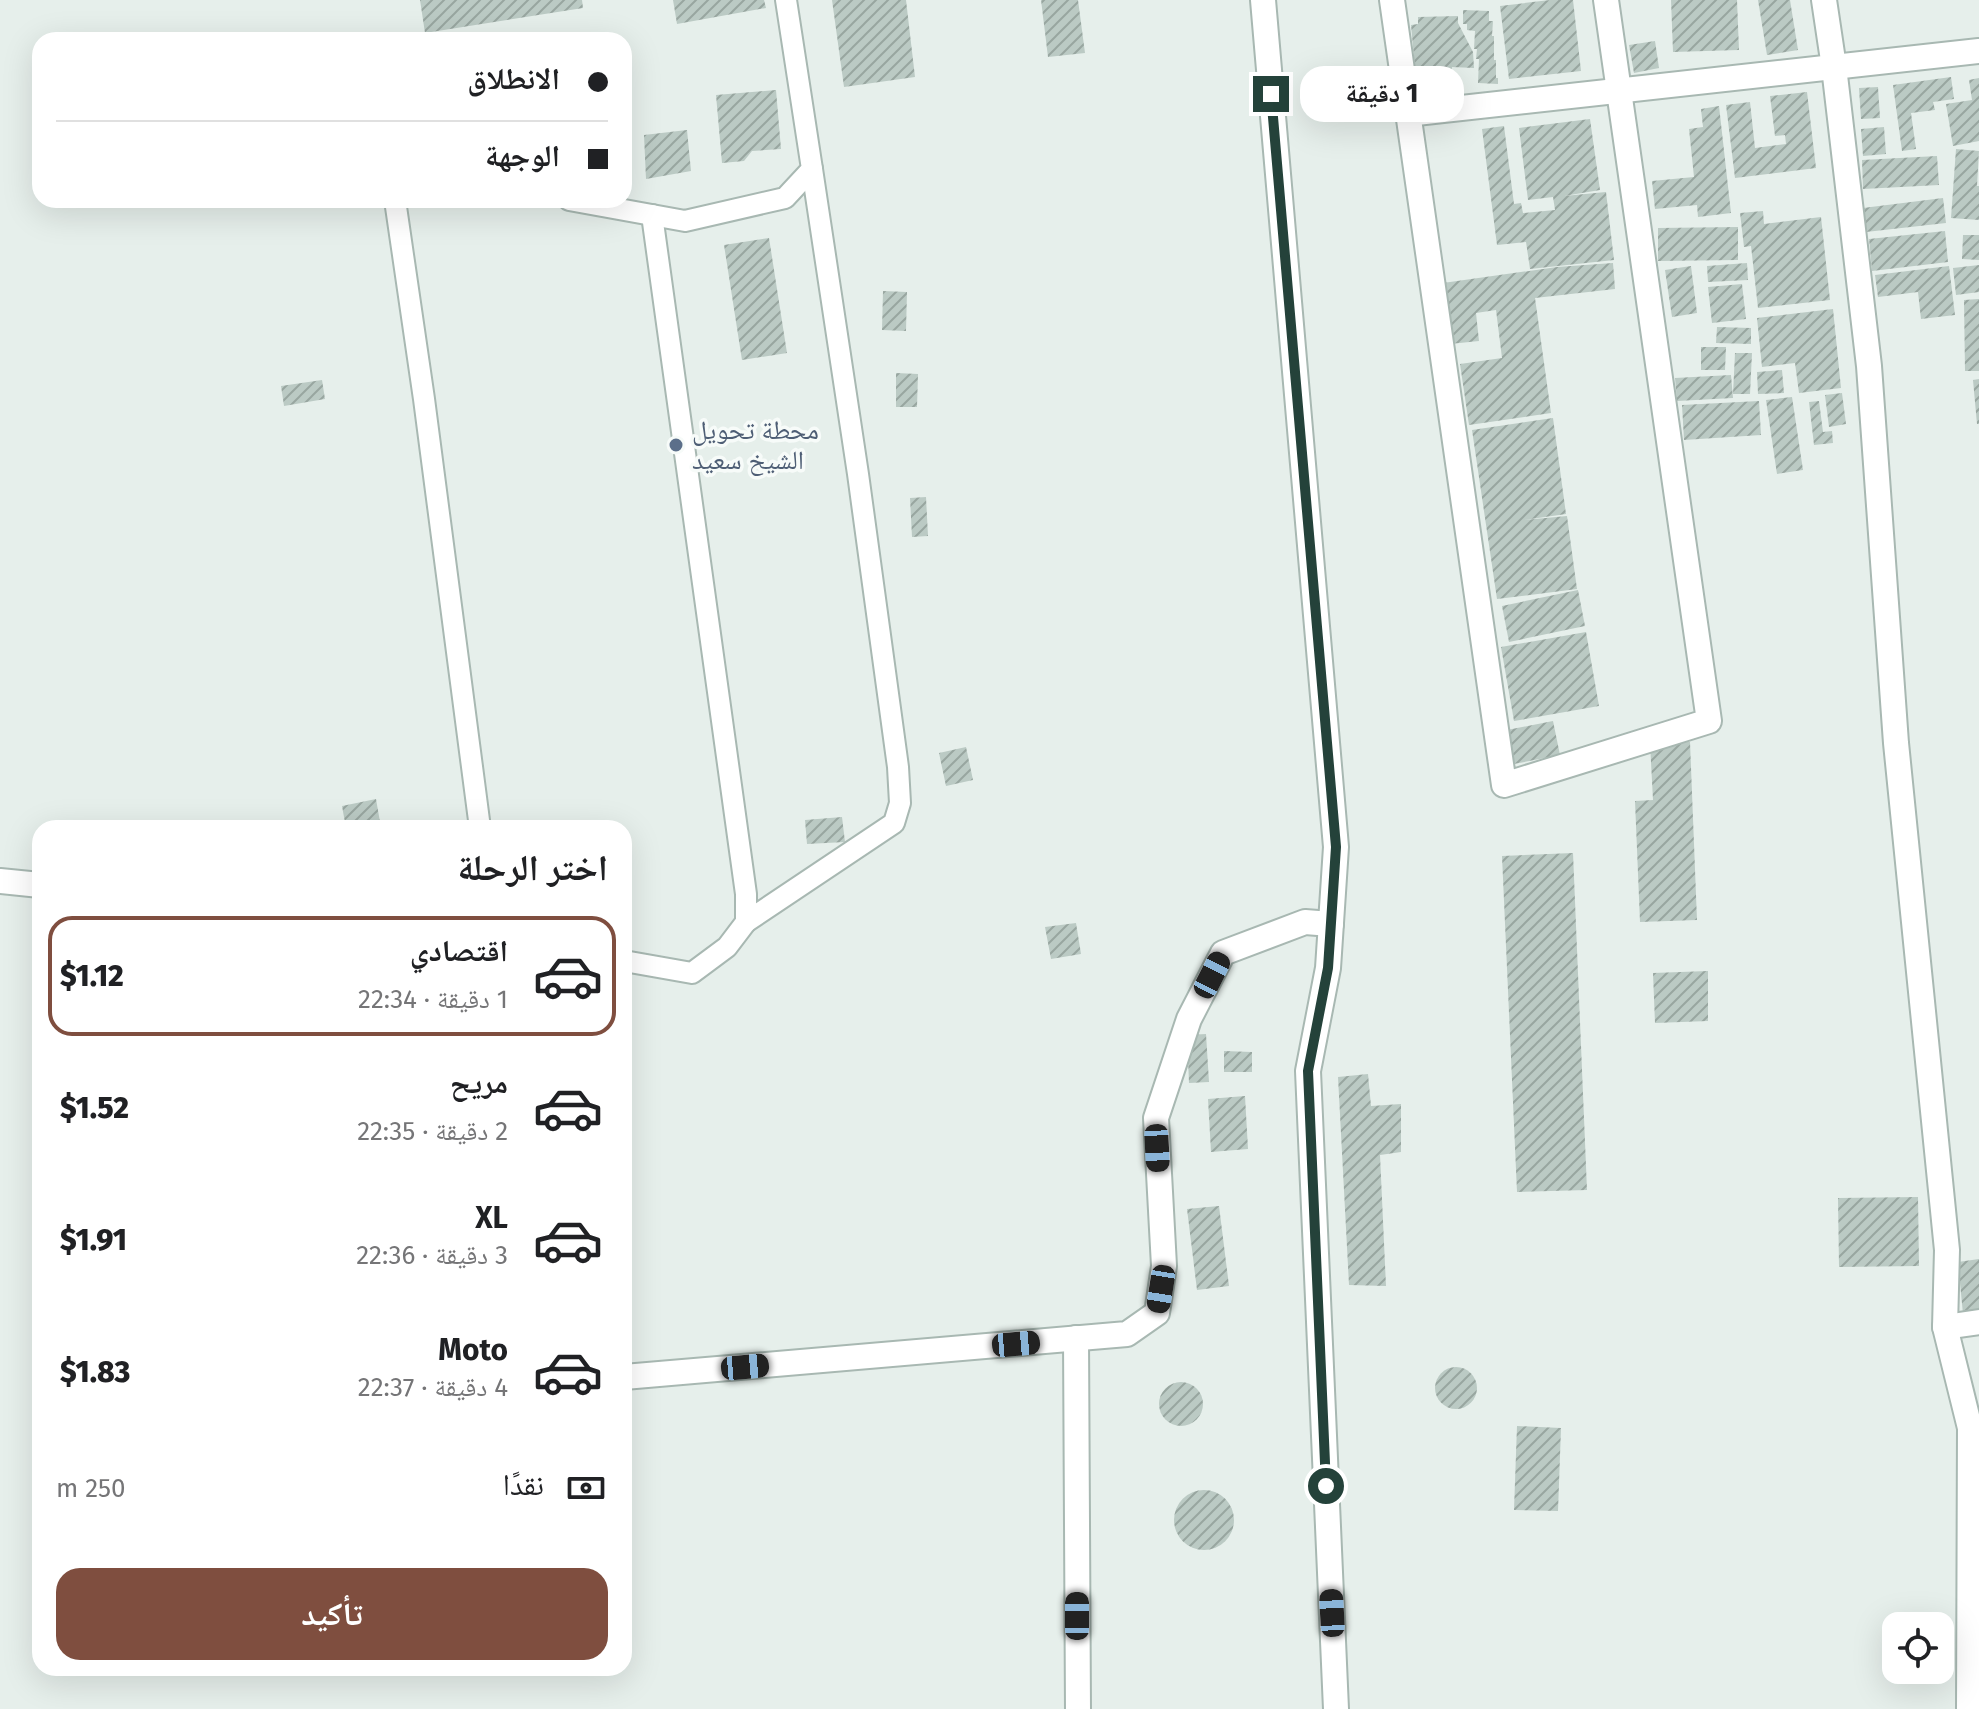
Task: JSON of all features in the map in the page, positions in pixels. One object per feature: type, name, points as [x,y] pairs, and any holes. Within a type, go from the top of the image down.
[{"type":"street","points":[[1263,0],[1336,847],[1328,968],[1308,1071],[1336,1709]]},
{"type":"street","points":[[1392,0],[1504,785],[1709,721],[1606,0]]},
{"type":"street","points":[[1824,0],[1869,366],[1893,716],[1947,1250],[1945,1327],[1970,1428],[1969,1709]]},
{"type":"street","points":[[1407,114],[1979,51]]},
{"type":"street","points":[[0,881],[32,884]]},
{"type":"street","points":[[632,1376],[1127,1334],[1157,1313],[1164,1266],[1156,1118],[1189,1019],[1223,953],[1305,922],[1331,924]]},
{"type":"street","points":[[1945,1327],[1979,1322]]},
{"type":"street","points":[[1076,1338],[1078,1709]]},
{"type":"lane","points":[[632,962],[692,973],[727,947],[746,922],[894,823],[900,803],[898,767],[858,474],[786,0]]},
{"type":"lane","points":[[613,208],[685,221],[785,198],[812,169]]},
{"type":"lane","points":[[396,208],[479,820]]},
{"type":"lane","points":[[652,215],[744,878],[746,922]]},
{"type":"building","points":[[420,0],[582,0],[583,8],[425,32]]},
{"type":"building","points":[[673,0],[764,0],[766,8],[677,24]]},
{"type":"building","points":[[832,0],[906,0],[915,77],[844,87]]},
{"type":"building","points":[[1041,0],[1078,0],[1085,53],[1048,57]]},
{"type":"building","points":[[1573,0],[1581,71],[1509,79],[1500,6]]},
{"type":"building","points":[[1671,0],[1737,0],[1739,50],[1673,52]]},
{"type":"building","points":[[1758,0],[1790,0],[1798,50],[1767,55]]},
{"type":"building","points":[[1463,10],[1489,11],[1489,21],[1493,21],[1498,84],[1478,83],[1475,31],[1467,30],[1467,24],[1463,24]]},
{"type":"building","points":[[1458,16],[1458,23],[1473,52],[1474,68],[1452,67],[1454,99],[1418,101],[1411,25],[1418,24],[1418,17]]},
{"type":"building","points":[[1655,41],[1659,68],[1634,73],[1629,45]]},
{"type":"building","points":[[1951,77],[1954,99],[1933,102],[1935,110],[1911,113],[1916,149],[1902,151],[1893,85]]},
{"type":"building","points":[[1979,78],[1979,141],[1953,146],[1946,104],[1972,100],[1969,80]]},
{"type":"building","points":[[1878,87],[1880,118],[1861,119],[1859,88]]},
{"type":"building","points":[[776,90],[781,149],[752,151],[744,161],[722,163],[716,95]]},
{"type":"building","points":[[1807,92],[1816,168],[1735,178],[1726,105],[1750,102],[1755,148],[1786,144],[1785,135],[1775,136],[1770,96]]},
{"type":"building","points":[[1719,106],[1731,213],[1698,217],[1697,205],[1655,209],[1652,181],[1694,177],[1689,129],[1703,127],[1701,109]]},
{"type":"building","points":[[1590,119],[1600,190],[1564,196],[1606,192],[1614,260],[1530,269],[1526,242],[1497,245],[1482,129],[1504,126],[1514,204],[1521,203],[1523,213],[1555,210],[1553,197],[1528,200],[1519,128]]},
{"type":"building","points":[[1884,127],[1886,154],[1863,156],[1861,129]]},
{"type":"building","points":[[687,130],[691,171],[646,179],[644,135]]},
{"type":"building","points":[[1956,149],[1979,151],[1979,220],[1951,218]]},
{"type":"building","points":[[1937,156],[1939,185],[1863,189],[1862,160]]},
{"type":"building","points":[[1943,198],[1946,223],[1866,232],[1863,208]]},
{"type":"building","points":[[1763,211],[1764,224],[1821,217],[1830,300],[1758,308],[1751,246],[1744,247],[1740,213]]},
{"type":"building","points":[[1738,227],[1738,260],[1658,261],[1658,228]]},
{"type":"building","points":[[1945,231],[1948,262],[1872,271],[1869,239]]},
{"type":"building","points":[[1963,235],[1979,235],[1979,260],[1962,259]]},
{"type":"building","points":[[769,238],[787,353],[742,360],[724,245]]},
{"type":"building","points":[[1613,263],[1615,289],[1535,298],[1551,413],[1469,425],[1460,364],[1502,358],[1496,310],[1476,313],[1479,341],[1450,344],[1443,283],[1557,267]]},
{"type":"building","points":[[1747,263],[1748,280],[1708,282],[1707,266]]},
{"type":"building","points":[[1979,265],[1979,292],[1956,295],[1953,268]]},
{"type":"building","points":[[1691,266],[1697,313],[1672,317],[1665,270]]},
{"type":"building","points":[[1949,266],[1955,315],[1921,319],[1918,292],[1878,297],[1875,275]]},
{"type":"building","points":[[1742,284],[1746,319],[1712,323],[1708,287]]},
{"type":"building","points":[[883,291],[907,292],[906,331],[882,330]]},
{"type":"building","points":[[1979,299],[1979,371],[1965,371],[1964,300]]},
{"type":"building","points":[[1833,309],[1841,388],[1799,393],[1795,363],[1762,367],[1757,318]]},
{"type":"building","points":[[1717,327],[1751,328],[1751,344],[1716,343]]},
{"type":"building","points":[[1701,347],[1726,347],[1725,370],[1701,370]]},
{"type":"building","points":[[1735,353],[1752,353],[1750,394],[1733,394]]},
{"type":"building","points":[[1782,370],[1784,393],[1758,394],[1757,372]]},
{"type":"building","points":[[896,373],[918,374],[917,407],[896,407]]},
{"type":"building","points":[[1731,375],[1733,398],[1677,401],[1675,378]]},
{"type":"building","points":[[1979,379],[1979,424],[1977,424],[1973,380]]},
{"type":"building","points":[[322,380],[325,399],[284,406],[281,386]]},
{"type":"building","points":[[1842,393],[1846,424],[1829,427],[1825,395]]},
{"type":"building","points":[[1792,397],[1803,470],[1777,474],[1766,400]]},
{"type":"building","points":[[1759,401],[1761,435],[1684,440],[1682,405]]},
{"type":"building","points":[[1819,401],[1823,432],[1832,431],[1833,443],[1814,445],[1809,402]]},
{"type":"building","points":[[1553,418],[1566,514],[1524,520],[1567,516],[1577,589],[1497,599],[1472,430]]},
{"type":"building","points":[[926,497],[928,536],[912,537],[910,498]]},
{"type":"building","points":[[1578,590],[1585,626],[1509,642],[1502,606]]},
{"type":"building","points":[[1586,632],[1599,706],[1514,721],[1501,647]]},
{"type":"building","points":[[1553,721],[1560,755],[1514,764],[1507,730]]},
{"type":"building","points":[[1690,742],[1697,920],[1640,922],[1635,801],[1653,800],[1650,743]]},
{"type":"building","points":[[966,747],[973,780],[946,786],[939,753]]},
{"type":"building","points":[[376,799],[380,820],[345,820],[342,806]]},
{"type":"building","points":[[842,817],[845,842],[807,844],[805,820]]},
{"type":"building","points":[[1573,853],[1587,1190],[1517,1192],[1502,856]]},
{"type":"building","points":[[1076,923],[1081,954],[1051,959],[1045,927]]},
{"type":"building","points":[[1708,971],[1708,1021],[1655,1023],[1653,973]]},
{"type":"building","points":[[1206,1034],[1209,1082],[1189,1083],[1187,1035]]},
{"type":"building","points":[[1224,1051],[1252,1052],[1252,1072],[1224,1072]]},
{"type":"building","points":[[1368,1074],[1371,1106],[1401,1104],[1401,1152],[1380,1155],[1386,1286],[1349,1285],[1338,1077]]},
{"type":"building","points":[[1245,1096],[1248,1149],[1211,1152],[1208,1099]]},
{"type":"building","points":[[1918,1197],[1919,1266],[1839,1267],[1838,1198]]},
{"type":"building","points":[[1219,1206],[1229,1286],[1197,1290],[1187,1209]]},
{"type":"building","points":[[1979,1259],[1979,1312],[1963,1314],[1958,1262]]},
{"type":"building","points":[[1456,1367],[1471,1373],[1477,1388],[1471,1403],[1456,1409],[1441,1403],[1435,1388],[1441,1373]]},
{"type":"building","points":[[1181,1382],[1197,1388],[1203,1404],[1197,1420],[1181,1426],[1165,1420],[1159,1404],[1165,1388]]},
{"type":"building","points":[[1517,1426],[1561,1428],[1558,1511],[1514,1510]]},
{"type":"building","points":[[1204,1490],[1226,1498],[1234,1520],[1226,1542],[1204,1550],[1182,1542],[1174,1520],[1182,1498]]},
{"type":"place","name":"محطة تحويل الشيخ سعيد","points":[[676,445]]},
{"type":"route","points":[[1271,94],[1336,847],[1328,968],[1308,1071],[1326,1486]]}]
